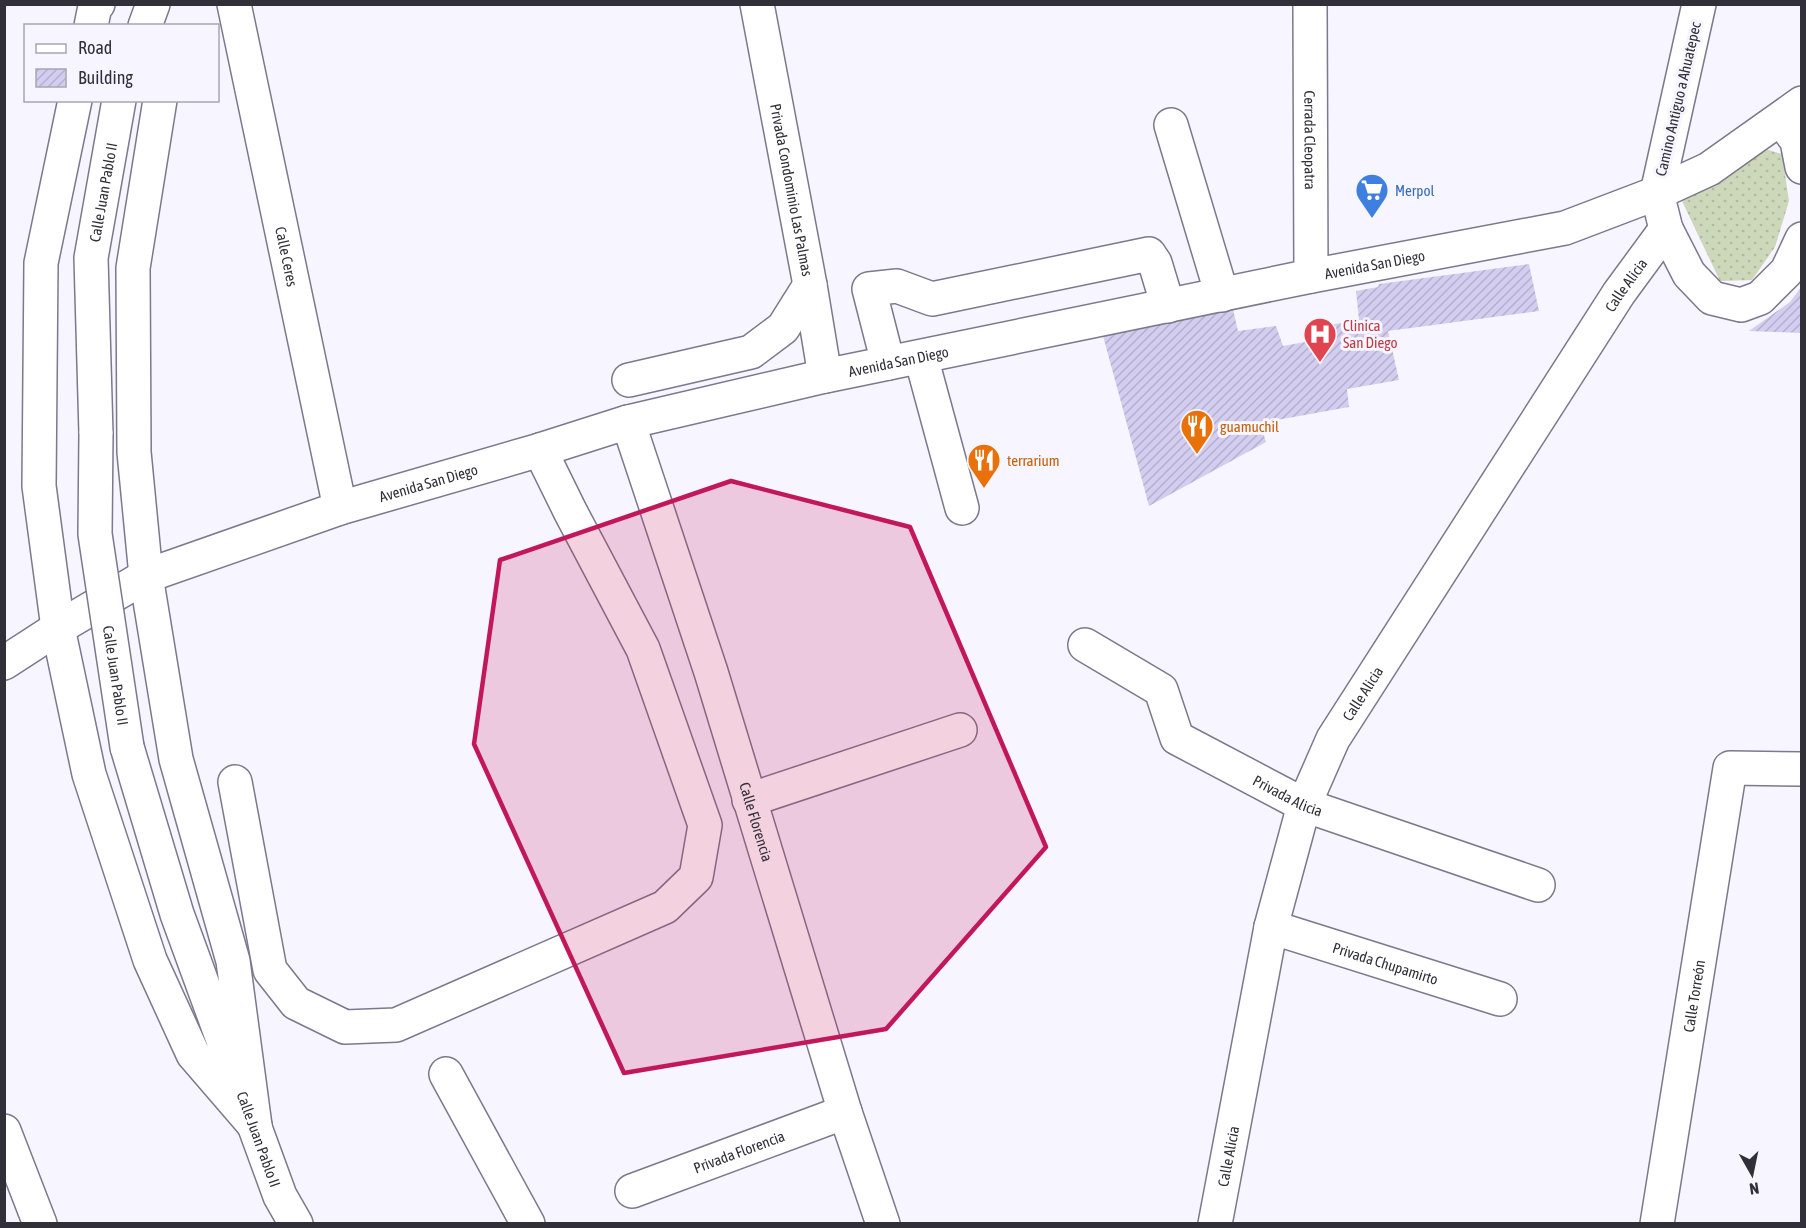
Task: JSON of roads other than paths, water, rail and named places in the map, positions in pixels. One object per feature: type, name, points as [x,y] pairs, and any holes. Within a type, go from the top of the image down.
[{"type":"street","points":[[91,24],[95,6],[98,4]]},
{"type":"street","points":[[146,24],[153,4]]},
{"type":"street","points":[[167,4],[167,24]]},
{"type":"street","name":"Calle Ceres","points":[[234,4],[340,508]]},
{"type":"street","name":"Privada Condominio Las Palmas","points":[[757,4],[825,376]]},
{"type":"street","name":"Cerrada Cleopatra","points":[[1310,4],[1311,276]]},
{"type":"street","name":"Camino Antiguo a Ahuatepec","points":[[1657,193],[1699,4]]},
{"type":"street","points":[[75,102],[41,263],[39,486],[58,628],[89,774],[150,960],[194,1054],[255,1126]]},
{"type":"street","name":"Calle Juan Pablo II","points":[[119,102],[91,258],[96,434],[95,534],[126,747],[177,914],[280,1197],[296,1224]]},
{"type":"street","points":[[160,102],[134,268],[134,452],[146,576],[176,759],[232,961],[255,1126]]},
{"type":"street","points":[[1171,125],[1222,295]]},
{"type":"street","name":"Avenida San Diego","points":[[4,663],[146,576],[340,508],[540,450],[627,422],[825,376],[1311,276],[1565,228],[1657,193],[1796,134]]},
{"type":"street","points":[[1657,193],[1666,230],[1689,274],[1712,298],[1741,305],[1760,298],[1787,272],[1802,239]]},
{"type":"street","name":"Calle Alicia","points":[[1215,1224],[1271,927],[1304,805],[1333,739],[1619,293],[1666,230]]},
{"type":"street","points":[[888,363],[869,290],[897,286],[932,299],[1149,254],[1155,263],[1168,306]]},
{"type":"street","points":[[628,380],[751,352],[783,328],[810,285]]},
{"type":"street","points":[[921,357],[962,508]]},
{"type":"street","name":"Calle Florencia","points":[[627,422],[711,672],[845,1112],[883,1224]]},
{"type":"street","points":[[235,782],[270,970],[296,1003],[345,1028],[396,1024],[665,907],[696,877],[705,825],[643,649],[540,450]]},
{"type":"street","name":"Privada Alicia","points":[[1086,645],[1161,690],[1177,738],[1304,805],[1538,885]]},
{"type":"street","points":[[749,800],[960,730]]},
{"type":"street","name":"Calle Torreón","points":[[1657,1224],[1730,768],[1802,769]]},
{"type":"street","name":"Privada Chupamirto","points":[[1271,927],[1500,999]]},
{"type":"street","points":[[446,1074],[528,1224]]},
{"type":"street","name":"Privada Florencia","points":[[632,1191],[845,1112]]},
{"type":"street","points":[[4,1131],[40,1224]]},
{"type":"place","name":"Merpol","points":[[1372,219]]},
{"type":"place","name":"Clinica San Diego","points":[[1320,363]]},
{"type":"place","name":"guamuchil","points":[[1197,455]]},
{"type":"place","name":"terrarium","points":[[984,489]]}]
